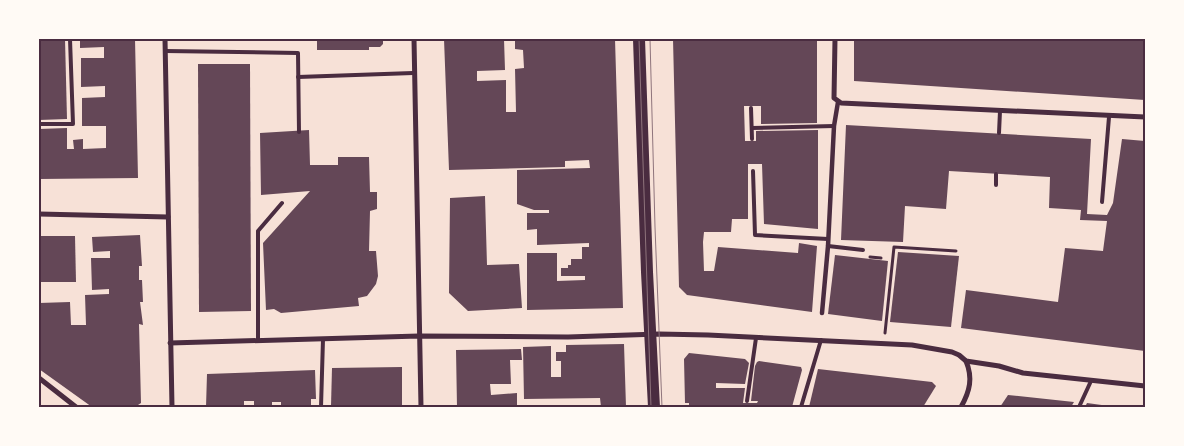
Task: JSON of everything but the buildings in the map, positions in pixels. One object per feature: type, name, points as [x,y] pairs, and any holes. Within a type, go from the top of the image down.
[{"type":"main road","points":[[639,39],[649,334],[654,407]]},
{"type":"street","points":[[165,39],[172,407]]},
{"type":"street","points":[[414,39],[421,407]]},
{"type":"street","points":[[835,39],[834,98],[841,103],[1145,118]]},
{"type":"street","points":[[822,313],[828,246],[834,126],[838,102]]},
{"type":"street","points":[[39,214],[168,217]]},
{"type":"street","points":[[170,343],[419,336],[568,337],[649,334],[820,340],[912,346],[952,352],[966,361],[970,369],[971,382],[961,407]]},
{"type":"street","points":[[966,361],[999,366],[1023,373],[1145,386]]},
{"type":"street","points":[[39,378],[76,407]]},
{"type":"lane","points":[[39,124],[73,124],[70,39]]},
{"type":"lane","points":[[165,51],[298,53],[299,132]]},
{"type":"lane","points":[[298,76],[414,73]]},
{"type":"lane","points":[[751,108],[752,139]]},
{"type":"lane","points":[[999,133],[1000,111]]},
{"type":"lane","points":[[1102,202],[1109,117]]},
{"type":"lane","points":[[752,128],[834,126]]},
{"type":"lane","points":[[753,171],[755,235],[828,239]]},
{"type":"lane","points":[[996,174],[996,185]]},
{"type":"lane","points":[[258,341],[258,230],[282,203]]},
{"type":"lane","points":[[828,246],[863,250]]},
{"type":"lane","points":[[747,401],[756,338]]},
{"type":"lane","points":[[321,407],[323,339]]},
{"type":"lane","points":[[801,407],[820,340]]},
{"type":"lane","points":[[1079,407],[1091,381]]},
{"type":"path","points":[[883,344],[894,246],[956,251]]},
{"type":"tram line","points":[[639,39],[651,407]]},
{"type":"tram line","points":[[650,39],[662,407]]}]
